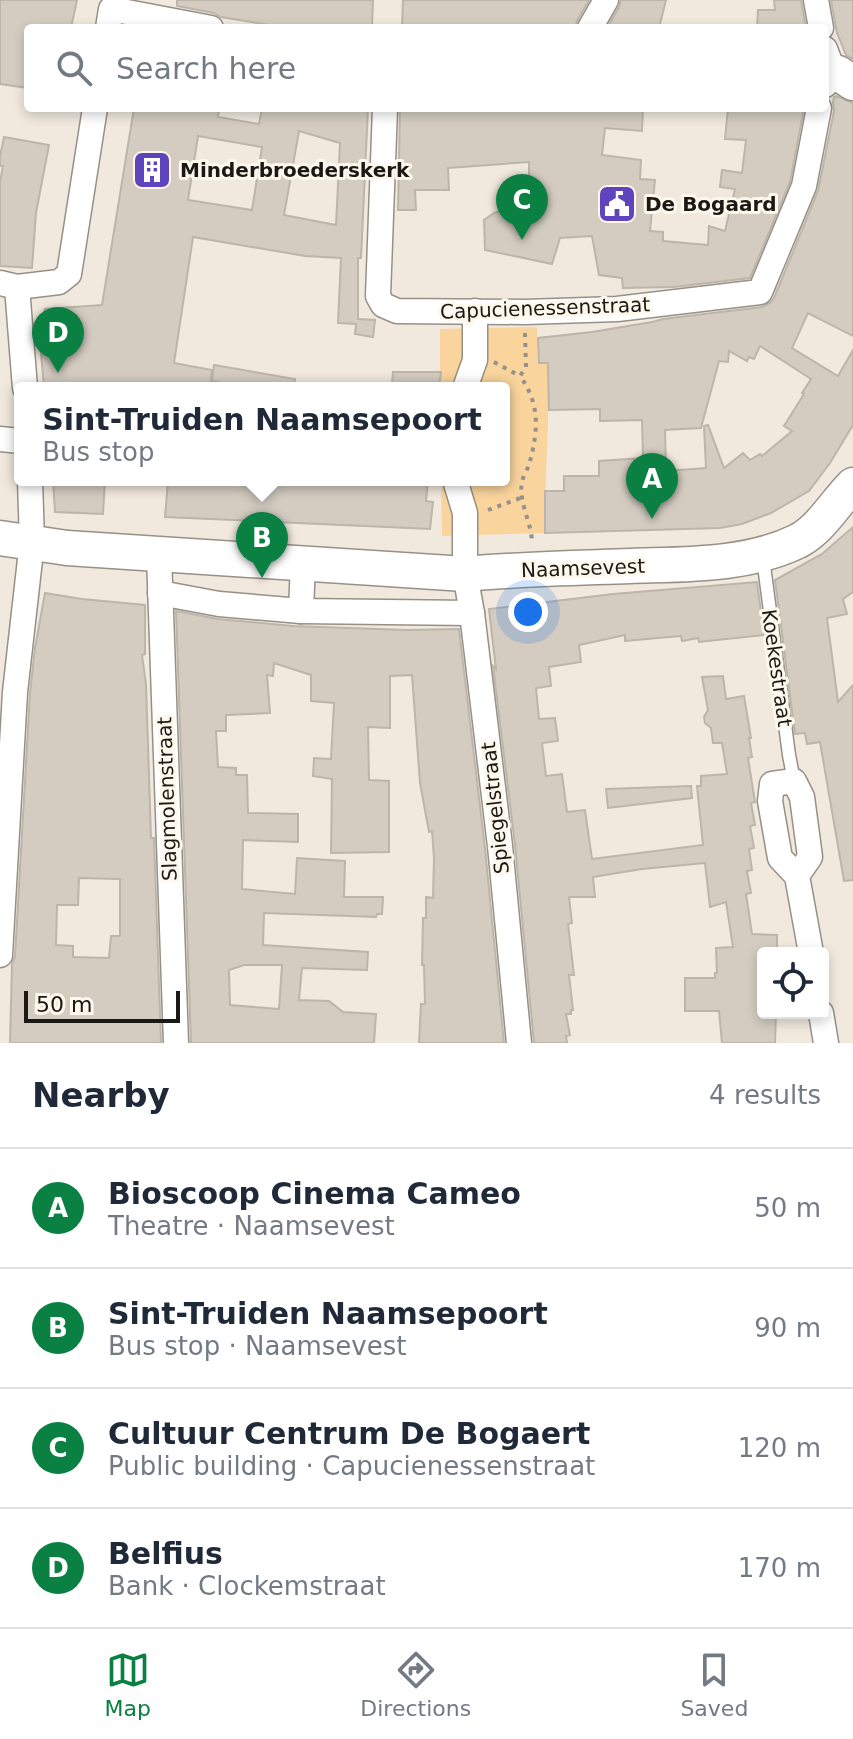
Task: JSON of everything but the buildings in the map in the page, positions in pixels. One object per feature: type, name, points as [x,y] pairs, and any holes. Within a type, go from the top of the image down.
[{"type":"street","points":[[592,24],[606,0]]},
{"type":"street","points":[[816,0],[820,24]]},
{"type":"street","points":[[109,19],[166,24]]},
{"type":"street","points":[[24,382],[9,285],[59,282],[69,274],[94,112]]},
{"type":"street","name":"Capucienessenstraat","points":[[385,112],[378,296],[383,305],[397,311],[525,312],[617,309],[760,292],[804,186],[818,112]]},
{"type":"street","points":[[467,382],[475,360],[475,311]]},
{"type":"street","name":"Naamsevest","points":[[16,540],[67,548],[159,555],[465,574],[659,565],[763,554],[800,540],[822,522],[849,485]]},
{"type":"street","points":[[0,955],[16,540],[29,486]]},
{"type":"street","name":"Spiegelstraat","points":[[457,486],[465,513],[465,574],[500,846],[519,1043]]},
{"type":"street","name":"Slagmolenstraat","points":[[159,555],[176,1043]]},
{"type":"street","points":[[301,611],[303,563]]},
{"type":"street","points":[[160,593],[219,604],[301,611],[472,613]]},
{"type":"street","name":"Koekestraat","points":[[794,781],[772,784],[770,801],[780,858],[797,876],[810,947]]},
{"type":"street","points":[[822,1019],[826,1043]]},
{"type":"lane","name":"Koekestraat","points":[[763,554],[794,781]]},
{"type":"path","points":[[525,312],[526,367],[520,376],[530,389],[536,405],[536,439],[522,483],[532,530],[531,569]]},
{"type":"path","points":[[465,536],[480,536],[483,512],[523,497]]},
{"type":"shaded area","points":[[537,327],[538,364],[550,364],[544,533],[442,536],[441,486],[510,486],[510,382],[440,382],[440,329]]},
{"type":"place","name":"Minderbroederskerk","points":[[152,170]]},
{"type":"place","name":"De Bogaard","points":[[617,204]]},
{"type":"place","name":"Cultuur Centrum De Bogaert","points":[[522,240]]},
{"type":"place","name":"Belfius","points":[[58,373]]},
{"type":"place","name":"Bioscoop Cinema Cameo","points":[[652,519]]},
{"type":"place","name":"Sint-Truiden Naamsepoort","points":[[262,578]]}]
